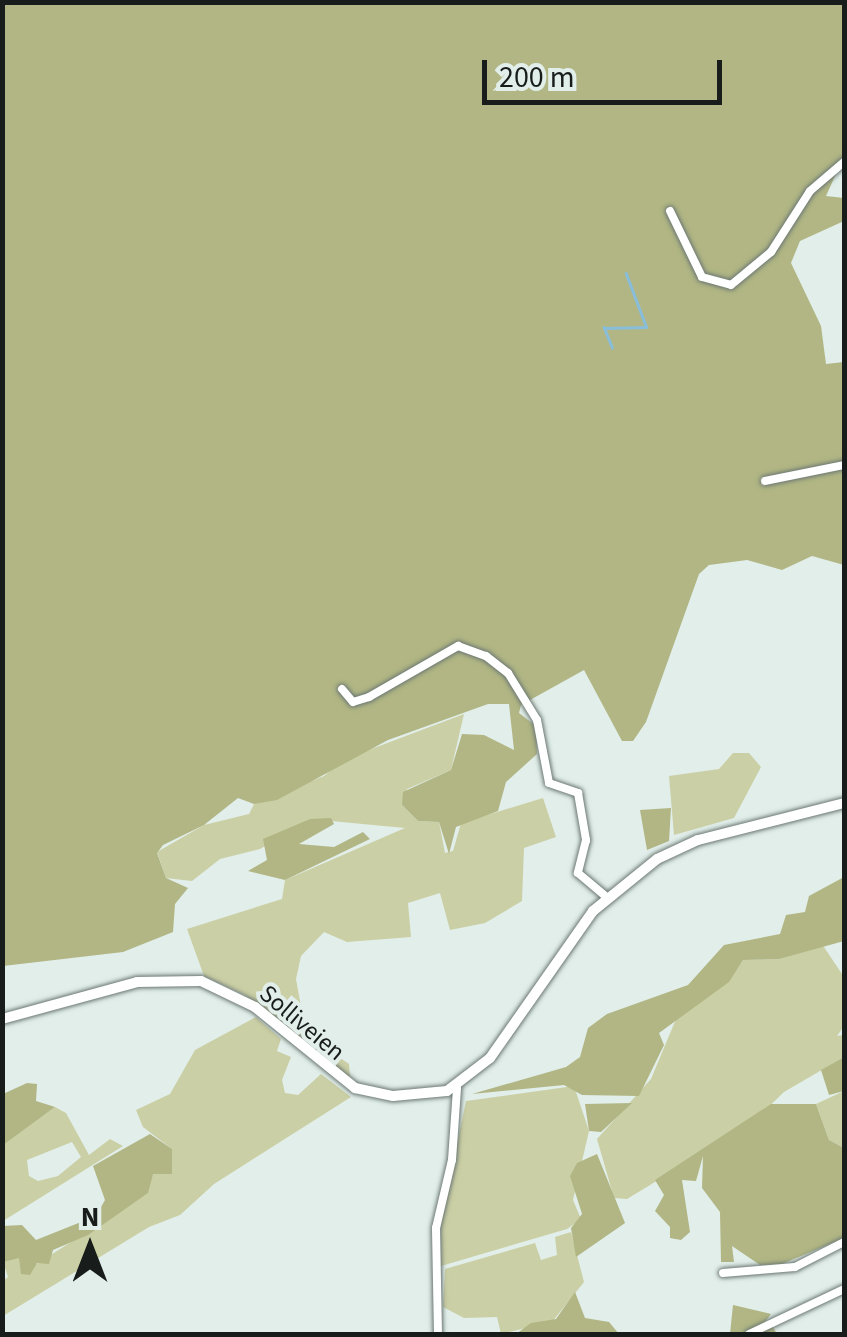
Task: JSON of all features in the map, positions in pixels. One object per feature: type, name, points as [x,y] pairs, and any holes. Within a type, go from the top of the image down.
[{"type":"street","points":[[670,211],[702,277],[731,285],[770,252],[810,191],[844,162]]},
{"type":"street","points":[[765,480],[844,465]]},
{"type":"street","points":[[342,689],[353,702],[458,646],[486,656],[526,698],[544,744],[549,783],[578,793],[586,840],[578,873],[608,898]]},
{"type":"street","points":[[438,1334],[436,1228],[452,1160],[457,1088],[490,1058],[575,932],[608,898],[680,846],[844,803]]},
{"type":"street","name":"Solliveien","points":[[2,1019],[137,982],[200,981],[240,997],[355,1088],[393,1096],[457,1088]]},
{"type":"street","points":[[722,1273],[796,1267],[844,1242]]},
{"type":"street","points":[[749,1334],[844,1289]]},
{"type":"green space","points":[[2,3],[844,3],[844,156],[826,196],[844,198],[844,221],[800,241],[791,263],[821,326],[826,364],[844,362],[844,565],[812,556],[782,570],[747,560],[709,565],[699,574],[646,722],[633,741],[622,741],[584,670],[521,705],[519,713],[536,726],[537,754],[506,782],[498,811],[456,827],[449,854],[439,822],[418,821],[402,805],[403,792],[451,770],[462,734],[484,735],[514,750],[509,704],[488,704],[388,740],[277,800],[254,804],[238,798],[204,825],[163,845],[157,853],[166,878],[188,888],[175,904],[173,932],[123,952],[3,966]]},
{"type":"green space","points":[[464,714],[451,770],[407,789],[402,805],[418,821],[439,822],[445,853],[453,851],[461,823],[543,798],[556,837],[524,848],[522,901],[485,923],[450,930],[440,893],[408,903],[411,937],[347,942],[324,932],[301,956],[296,979],[302,1012],[318,1043],[349,1064],[350,1078],[245,995],[204,976],[187,929],[282,899],[285,880],[405,828],[310,819],[260,849],[220,859],[192,881],[166,878],[157,852],[204,825],[249,814],[254,804],[324,776],[345,759]]},
{"type":"green space","points":[[733,753],[749,753],[761,767],[734,818],[674,835],[669,776],[719,769]]},
{"type":"green space","points":[[671,808],[669,841],[647,850],[640,810]]},
{"type":"green space","points":[[331,818],[334,824],[299,844],[334,847],[363,832],[370,839],[285,880],[248,871],[267,860],[263,839],[310,819]]},
{"type":"green space","points":[[844,877],[844,941],[779,959],[743,960],[729,982],[659,1033],[664,1045],[639,1096],[582,1095],[564,1085],[472,1094],[566,1067],[580,1057],[588,1028],[607,1014],[688,985],[724,945],[780,934],[786,915],[805,912],[809,896]]},
{"type":"green space","points":[[813,945],[824,947],[844,977],[844,1026],[837,1036],[844,1035],[844,1057],[784,1092],[752,1123],[627,1199],[614,1198],[597,1139],[651,1079],[676,1019],[728,982],[743,960],[779,959]]},
{"type":"green space","points":[[256,1017],[281,1039],[277,1051],[291,1057],[282,1080],[285,1093],[298,1095],[321,1074],[351,1097],[214,1184],[180,1215],[149,1227],[3,1316],[2,1282],[8,1277],[3,1262],[15,1256],[35,1265],[148,1193],[149,1176],[170,1162],[172,1149],[143,1127],[136,1110],[170,1094],[195,1050]]},
{"type":"green space","points":[[844,1057],[844,1091],[829,1095],[821,1070]]},
{"type":"green space","points":[[27,1083],[37,1084],[36,1101],[55,1107],[3,1145],[3,1094]]},
{"type":"green space","points":[[574,1086],[589,1131],[573,1200],[581,1219],[567,1229],[441,1266],[441,1220],[466,1101]]},
{"type":"green space","points":[[844,1091],[844,1148],[829,1140],[816,1104]]},
{"type":"green space","points":[[632,1103],[601,1132],[589,1131],[585,1104]]},
{"type":"green space","points":[[771,1104],[816,1104],[829,1140],[844,1148],[844,1238],[782,1264],[760,1265],[732,1246],[734,1262],[721,1262],[720,1212],[702,1188],[703,1156],[696,1181],[682,1180],[690,1232],[681,1240],[670,1238],[670,1227],[655,1211],[664,1195],[655,1180]]},
{"type":"green space","points":[[55,1107],[66,1113],[89,1155],[110,1139],[123,1146],[3,1221],[2,1145]],"holes":[[[72,1142],[81,1157],[58,1176],[38,1181],[29,1176],[27,1160]]]},
{"type":"green space","points":[[150,1134],[172,1149],[172,1174],[153,1174],[148,1193],[88,1235],[53,1250],[49,1264],[37,1263],[30,1275],[21,1274],[19,1258],[3,1262],[3,1226],[22,1225],[36,1240],[96,1216],[105,1200],[93,1166]]},
{"type":"green space","points":[[597,1154],[625,1223],[576,1257],[571,1228],[582,1214],[570,1176],[577,1163]]},
{"type":"green space","points":[[571,1232],[584,1282],[552,1322],[501,1334],[497,1317],[464,1318],[443,1307],[445,1269],[535,1243],[541,1260],[557,1255],[555,1237]]},
{"type":"green space","points":[[575,1292],[585,1318],[609,1322],[619,1334],[516,1334],[531,1323],[556,1319]]},
{"type":"green space","points":[[733,1305],[771,1314],[760,1328],[773,1327],[777,1334],[730,1334]]},
{"type":"waterway","points":[[612,348],[604,328],[646,327],[626,274]]}]
